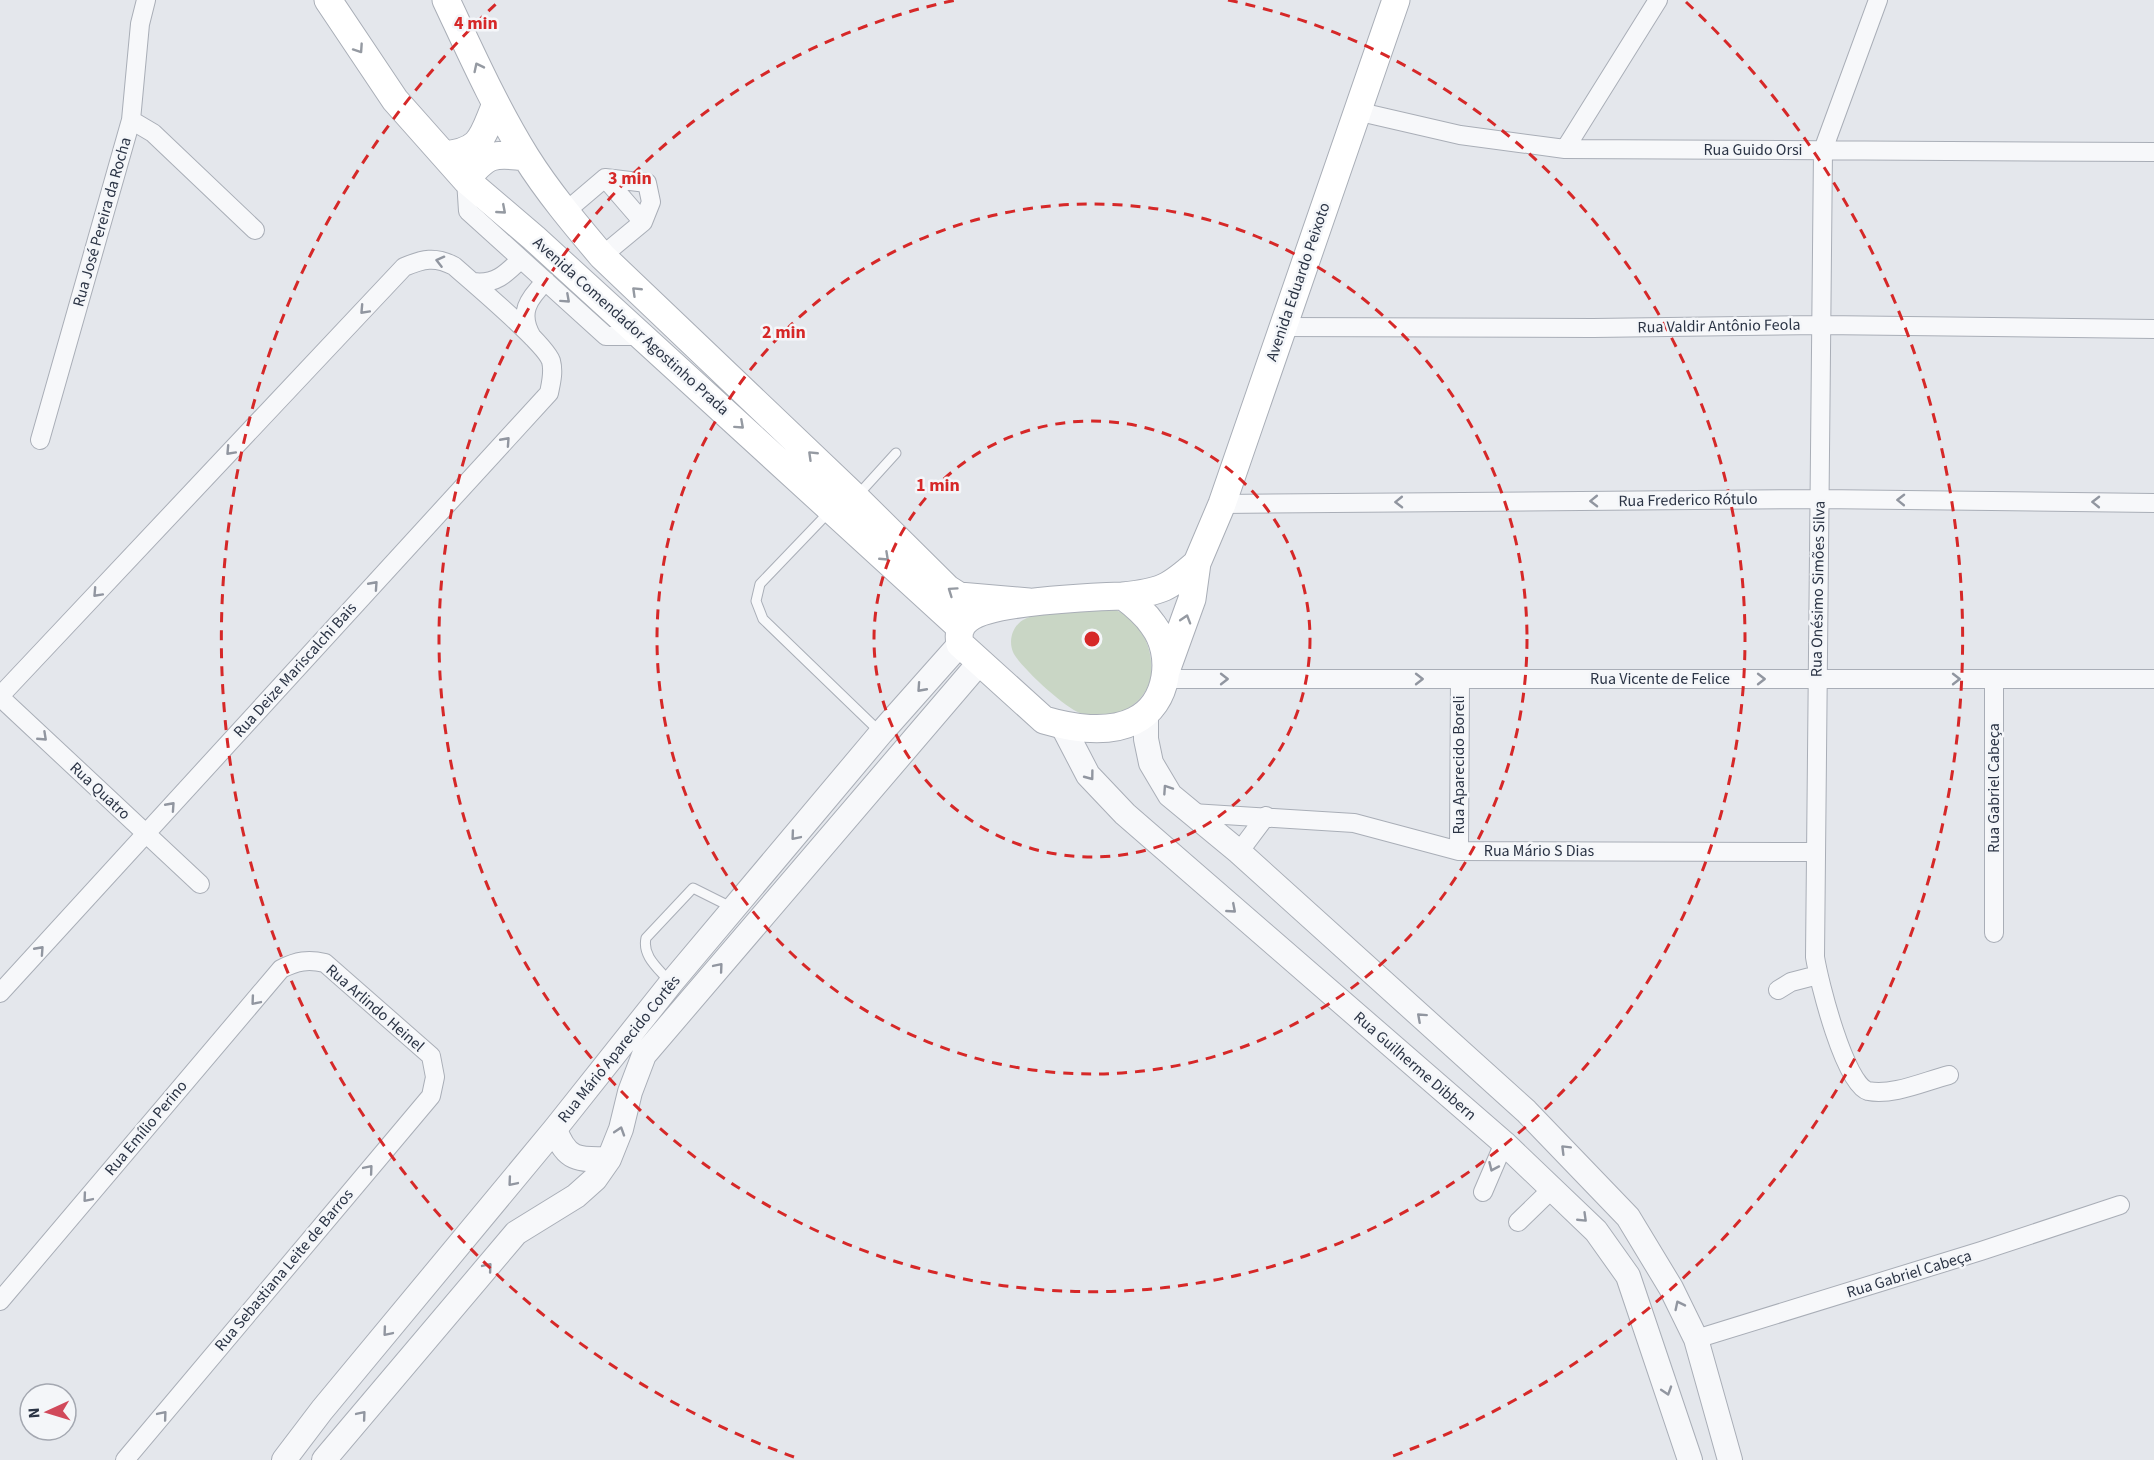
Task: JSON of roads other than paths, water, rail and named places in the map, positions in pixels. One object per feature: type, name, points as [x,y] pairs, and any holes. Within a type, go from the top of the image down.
[{"type":"main road","name":"Avenida Comendador Agostinho Prada","points":[[328,0],[394,100],[466,180],[641,336],[948,589],[959,596],[1029,602]]},
{"type":"main road","name":"Avenida Comendador Agostinho Prada","points":[[446,0],[496,104],[526,157],[605,253],[844,503],[980,662],[1044,720],[1062,725]]},
{"type":"main road","name":"Avenida Eduardo Peixoto","points":[[1146,714],[1157,702],[1192,599],[1197,563],[1222,504],[1396,0]]},
{"type":"main road","points":[[444,154],[465,153],[476,145],[496,104]]},
{"type":"main road","points":[[466,180],[481,161],[488,157],[500,154],[526,157]]},
{"type":"main road","name":"Avenida Eduardo Peixoto","points":[[1029,602],[1156,593],[1177,581],[1197,563]]},
{"type":"main road","points":[[1123,596],[1141,609],[1155,626],[1164,648],[1166,675]]},
{"type":"main road","points":[[960,636],[968,619],[978,614],[1029,602]]},
{"type":"main road","points":[[1062,725],[1114,727],[1133,722],[1146,714]]},
{"type":"street","name":"Rua José Pereira da Rocha","points":[[40,440],[132,120],[140,24],[146,0]]},
{"type":"street","points":[[1565,149],[1658,0]]},
{"type":"street","name":"Rua Onésimo Simões Silva","points":[[1878,0],[1823,150],[1815,957],[1818,975],[1852,1079],[1865,1090],[1881,1093],[1949,1075]]},
{"type":"street","name":"Rua Guido Orsi","points":[[1356,111],[1460,135],[1565,149],[2154,152]]},
{"type":"street","points":[[132,120],[153,133],[255,230]]},
{"type":"street","points":[[605,178],[643,222]]},
{"type":"street","points":[[569,208],[605,178],[647,183],[651,201],[643,222],[605,253]]},
{"type":"street","points":[[466,180],[468,212],[606,336],[641,336]]},
{"type":"street","name":"Rua Deize Mariscalchi Bais","points":[[0,697],[404,267],[423,259],[440,259],[454,266],[533,339],[551,359],[552,376],[549,393],[0,993]]},
{"type":"street","points":[[473,282],[491,283],[505,275],[521,259]]},
{"type":"street","name":"Rua Deize Mariscalchi Bais","points":[[533,339],[526,327],[525,318],[529,298],[546,281]]},
{"type":"street","name":"Rua Valdir Antônio Feola","points":[[1284,327],[1593,328],[1822,325],[2154,329]]},
{"type":"street","name":"Rua Frederico Rótulo","points":[[1222,504],[1820,499],[2154,503]]},
{"type":"street","name":"Rua Mário Aparecido Cortês","points":[[284,1460],[322,1410],[555,1129],[671,983],[735,909],[960,636]]},
{"type":"street","name":"Rua Mário Aparecido Cortês","points":[[324,1460],[516,1233],[576,1196],[595,1179],[609,1159],[621,1129],[630,1092],[644,1055],[980,662]]},
{"type":"street","name":"Rua Vicente de Felice","points":[[1166,675],[1460,679],[2154,679]]},
{"type":"street","name":"Rua Aparecido Boreli","points":[[1459,851],[1460,679]]},
{"type":"street","name":"Rua Gabriel Cabeça","points":[[1994,679],[1994,933]]},
{"type":"street","name":"Rua Quatro","points":[[0,697],[200,884]]},
{"type":"street","points":[[1146,714],[1146,739],[1151,763],[1170,795],[1239,852],[1526,1111],[1571,1155],[1628,1217],[1671,1288],[1696,1339],[1730,1460]]},
{"type":"street","name":"Rua Guilherme Dibbern","points":[[1062,725],[1088,775],[1125,814],[1504,1143],[1596,1231],[1628,1276],[1690,1460]]},
{"type":"street","name":"Rua Mário S Dias","points":[[1192,813],[1354,823],[1459,851],[1815,852]]},
{"type":"street","points":[[1239,852],[1266,816]]},
{"type":"street","name":"Rua Arlindo Heinel","points":[[296,961],[312,960],[326,963],[431,1056],[435,1077]]},
{"type":"street","name":"Rua Emílio Perino","points":[[0,1300],[281,969],[296,961]]},
{"type":"street","points":[[1778,990],[1791,982],[1818,975]]},
{"type":"street","name":"Rua Sebastiana Leite de Barros","points":[[125,1460],[431,1096],[435,1077]]},
{"type":"street","points":[[555,1129],[561,1146],[572,1156],[585,1160],[609,1159]]},
{"type":"street","points":[[1483,1192],[1504,1143]]},
{"type":"street","points":[[536,1152],[564,1163],[573,1178],[576,1196]]},
{"type":"street","points":[[1518,1222],[1553,1188]]},
{"type":"street","name":"Rua Gabriel Cabeça","points":[[1696,1339],[1981,1251],[2120,1204]]},
{"type":"lane","points":[[881,733],[763,618],[756,601],[760,584],[896,453]]},
{"type":"lane","points":[[671,983],[646,954],[644,946],[646,938],[693,888],[735,909]]}]
